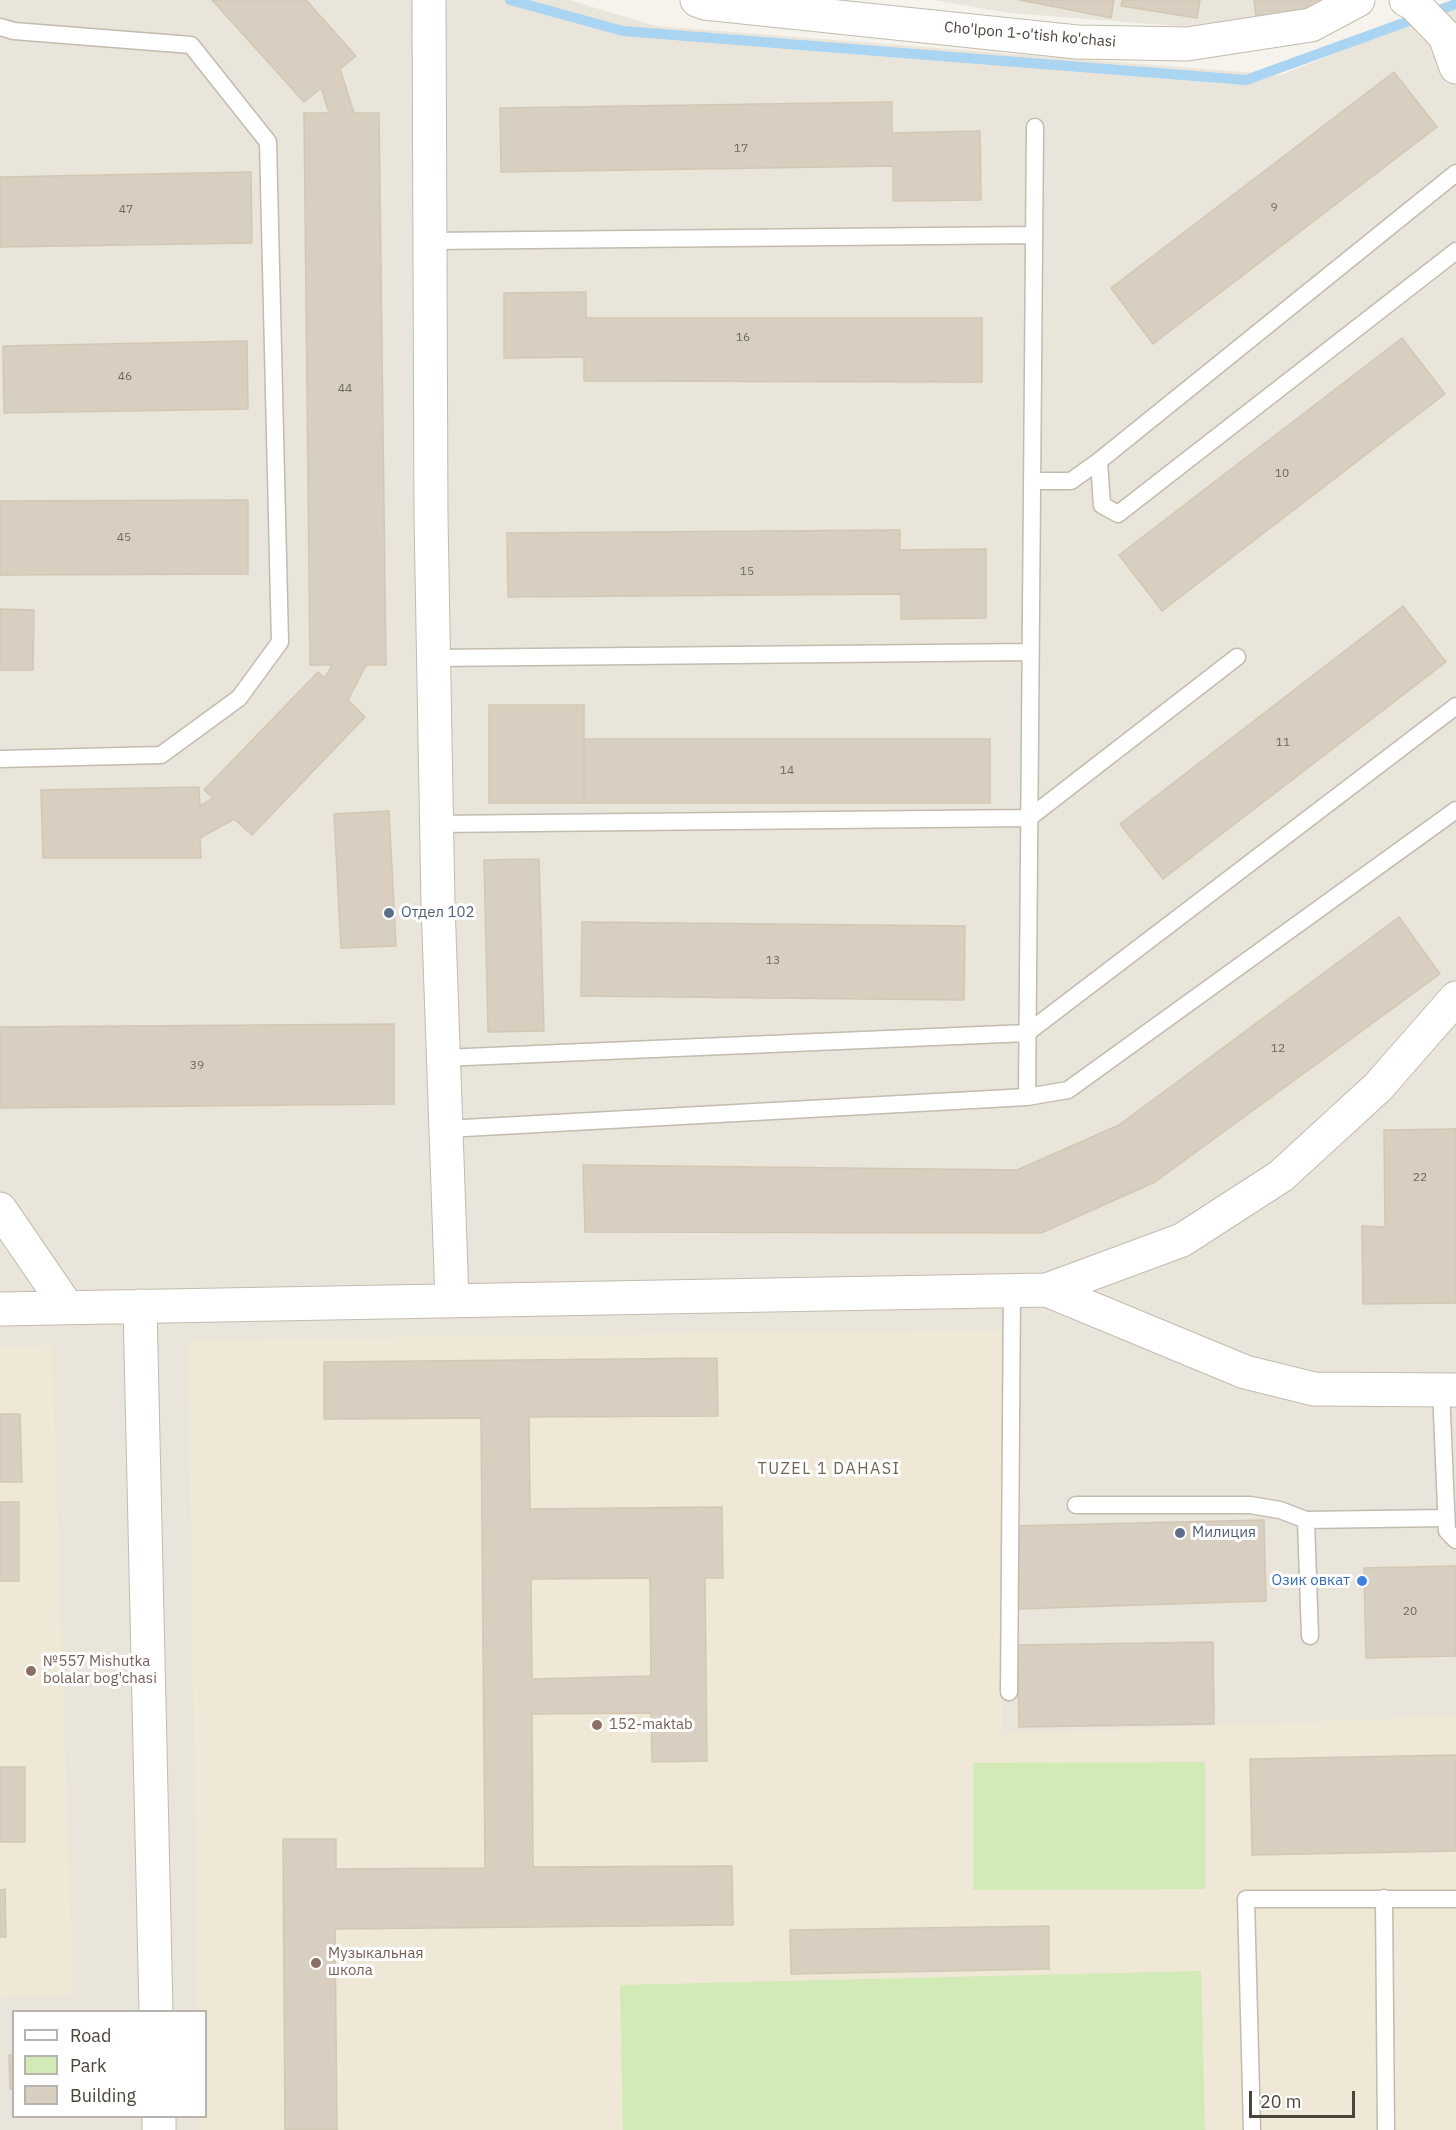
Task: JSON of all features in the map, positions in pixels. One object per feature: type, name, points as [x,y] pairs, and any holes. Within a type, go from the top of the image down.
[{"type":"street","name":"Cho'lpon 1-o'tish ko'chasi","points":[[696,0],[705,3],[1077,42],[1188,44],[1311,25],[1358,0]]},
{"type":"street","points":[[1410,1],[1445,36],[1456,67]]},
{"type":"street","points":[[429,8],[436,824],[452,1300]]},
{"type":"street","points":[[0,1309],[1047,1290],[1182,1240],[1281,1176],[1378,1087],[1456,998]]},
{"type":"street","points":[[0,1209],[67,1308]]},
{"type":"street","points":[[1047,1290],[1245,1372],[1314,1389],[1448,1390]]},
{"type":"street","points":[[140,1306],[156,2010]]},
{"type":"lane","points":[[0,27],[15,31],[191,45],[268,142],[280,642],[239,698],[161,754],[0,759]]},
{"type":"lane","points":[[1027,1097],[1035,126]]},
{"type":"lane","points":[[1032,481],[1071,481],[1099,461],[1456,173]]},
{"type":"lane","points":[[430,241],[1034,235]]},
{"type":"lane","points":[[1099,461],[1102,504],[1118,514],[1456,251]]},
{"type":"lane","points":[[434,658],[1030,652]]},
{"type":"lane","points":[[436,824],[1029,818],[1238,657]]},
{"type":"lane","points":[[443,1058],[1027,1033],[1456,706]]},
{"type":"lane","points":[[446,1129],[1027,1097],[1068,1090],[1456,810]]},
{"type":"lane","points":[[1009,1692],[1012,1291]]},
{"type":"lane","points":[[1448,1390],[1446,1518],[1447,1531],[1456,1540]]},
{"type":"lane","points":[[1077,1505],[1250,1504],[1280,1510],[1306,1520],[1446,1518]]},
{"type":"lane","points":[[1306,1520],[1310,1636]]},
{"type":"lane","points":[[1252,2130],[1246,1899],[1456,1899]]},
{"type":"lane","points":[[1384,1899],[1386,2130]]},
{"type":"shaded area","name":"TUZEL 1 DAHASI","points":[[0,0],[569,0],[656,26],[1281,75],[1456,5],[1456,2130],[0,2130]]},
{"type":"shaded area","points":[[933,0],[1337,0],[1203,28],[1010,13]]},
{"type":"shaded area","name":"152-maktab","points":[[1001,1330],[1002,1734],[1456,1716],[1456,2130],[199,2130],[199,2118],[207,2118],[207,2010],[198,2010],[188,1340]]},
{"type":"shaded area","name":"№557 Mishutka bolalar bog'chasi","points":[[52,1345],[73,1995],[0,1997],[0,1347]]},
{"type":"green space","points":[[1205,1762],[1205,1889],[973,1890],[973,1763]]},
{"type":"green space","points":[[1201,1971],[1205,2130],[623,2130],[620,1985]]},
{"type":"building","points":[[212,0],[306,0],[356,56],[340,69],[354,113],[379,113],[386,665],[366,665],[348,700],[365,717],[252,835],[234,819],[200,838],[201,858],[43,858],[41,790],[199,787],[200,806],[213,798],[204,790],[318,672],[325,678],[332,665],[310,665],[304,113],[329,113],[321,88],[304,102]]},
{"type":"building","points":[[1019,0],[1052,0],[1051,6]]},
{"type":"building","points":[[1052,0],[1114,0],[1111,18],[1051,6]]},
{"type":"building","points":[[1122,0],[1200,0],[1197,18],[1121,6]]},
{"type":"building","points":[[1254,0],[1324,0],[1325,11],[1256,17]]},
{"type":"building","points":[[1394,72],[1437,127],[1153,344],[1111,288]]},
{"type":"building","points":[[892,102],[892,133],[980,131],[981,200],[893,201],[893,166],[501,172],[500,108]]},
{"type":"building","points":[[251,172],[252,243],[0,247],[0,177]]},
{"type":"building","points":[[586,292],[586,318],[982,318],[982,382],[584,381],[584,357],[504,358],[504,293]]},
{"type":"building","points":[[1402,338],[1445,394],[1162,611],[1119,555]]},
{"type":"building","points":[[247,341],[248,409],[4,413],[3,346]]},
{"type":"building","points":[[248,500],[248,574],[0,575],[0,501]]},
{"type":"building","points":[[900,530],[900,550],[986,549],[986,618],[901,619],[901,594],[508,597],[507,533]]},
{"type":"building","points":[[1403,606],[1446,662],[1163,879],[1120,824]]},
{"type":"building","points":[[0,609],[34,610],[33,670],[0,670]]},
{"type":"building","points":[[489,705],[584,705],[584,803],[489,803]]},
{"type":"building","points":[[584,739],[990,739],[990,803],[584,803]]},
{"type":"building","points":[[389,811],[396,946],[341,948],[334,814]]},
{"type":"building","points":[[539,859],[544,1031],[488,1032],[484,860]]},
{"type":"building","points":[[1399,917],[1440,974],[1155,1182],[1041,1233],[585,1232],[583,1165],[1017,1170],[1119,1125]]},
{"type":"building","points":[[582,922],[965,926],[964,1000],[581,996]]},
{"type":"building","points":[[394,1024],[394,1104],[0,1108],[0,1027]]},
{"type":"building","points":[[1456,1129],[1456,1303],[1363,1304],[1362,1226],[1385,1227],[1384,1130]]},
{"type":"building","points":[[717,1358],[718,1416],[529,1417],[530,1509],[722,1507],[723,1578],[705,1578],[707,1761],[652,1762],[651,1713],[532,1714],[533,1867],[732,1866],[733,1925],[335,1929],[337,2130],[285,2130],[283,1839],[336,1839],[336,1869],[485,1868],[481,1418],[324,1419],[324,1362]],"holes":[[[650,1578],[651,1676],[532,1679],[531,1579]]]},
{"type":"building","points":[[0,1414],[20,1414],[22,1482],[0,1482]]},
{"type":"building","points":[[0,1502],[19,1502],[19,1581],[0,1581]]},
{"type":"building","points":[[1264,1520],[1266,1601],[1017,1609],[1014,1526]]},
{"type":"building","points":[[1456,1566],[1456,1656],[1366,1658],[1364,1568]]},
{"type":"building","points":[[1213,1642],[1214,1724],[1019,1727],[1017,1645]]},
{"type":"building","points":[[1456,1755],[1456,1851],[1252,1855],[1250,1759]]},
{"type":"building","points":[[0,1767],[25,1767],[25,1842],[0,1842]]},
{"type":"building","points":[[5,1889],[6,1937],[0,1937],[0,1890]]},
{"type":"building","points":[[1049,1926],[1049,1969],[791,1974],[790,1930]]},
{"type":"building","points":[[9,2055],[12,2055],[12,2089],[10,2089]]},
{"type":"waterway","points":[[510,0],[623,31],[1246,80],[1456,4]]},
{"type":"place","name":"Отдел 102","points":[[389,913]]},
{"type":"place","name":"Милиция","points":[[1180,1533]]},
{"type":"place","name":"Озик овкат","points":[[1362,1581]]},
{"type":"place","name":"№557 Mishutka bolalar bog'chasi","points":[[31,1671]]},
{"type":"place","name":"152-maktab","points":[[597,1725]]},
{"type":"place","name":"Музыкальная школа","points":[[316,1963]]},
{"type":"district","name":"TUZEL 1 DAHASI","points":[[829,1469]]}]
